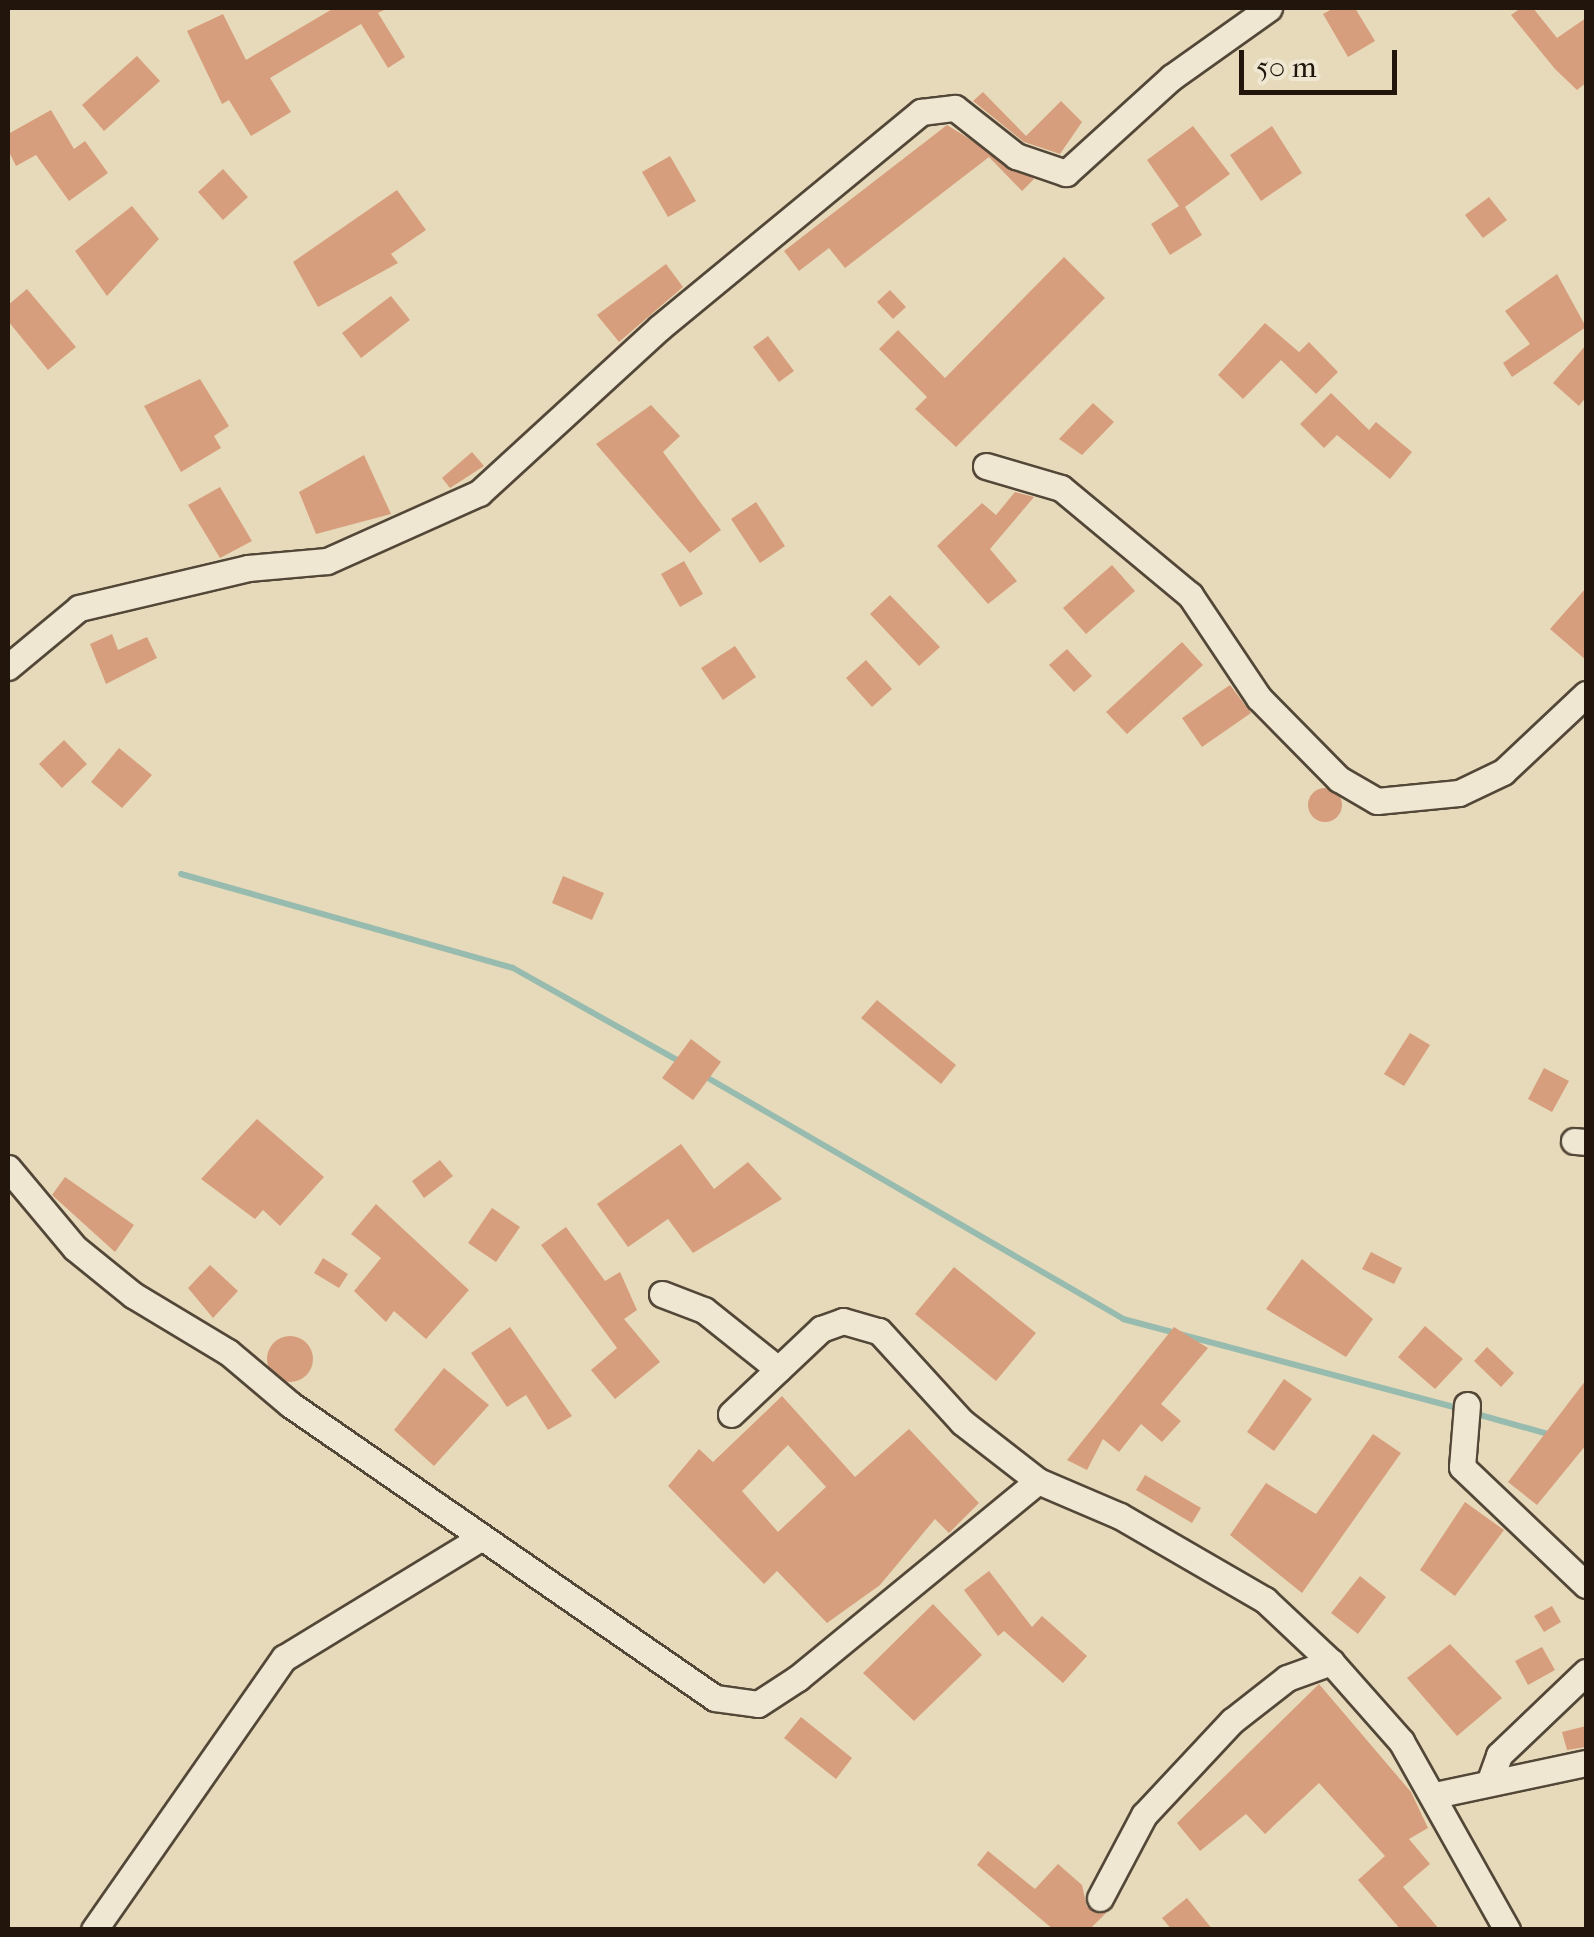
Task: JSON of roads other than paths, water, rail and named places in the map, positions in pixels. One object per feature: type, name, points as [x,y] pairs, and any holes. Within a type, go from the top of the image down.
[{"type":"street","points":[[8,667],[79,608],[248,568],[327,561],[479,493],[734,264],[921,112],[955,108],[1016,156],[1066,173],[1172,77],[1268,8]]},
{"type":"street","points":[[986,466],[1060,488],[1190,596],[1259,698],[1338,779],[1377,801],[1459,793],[1503,772],[1586,694]]},
{"type":"street","points":[[8,1168],[76,1248],[133,1295],[228,1352],[480,1538],[663,1668],[715,1698],[758,1704],[1038,1481]]},
{"type":"street","points":[[662,1294],[704,1310],[778,1369]]},
{"type":"street","points":[[731,1414],[821,1329],[861,1322],[1038,1481],[1120,1516],[1265,1600],[1331,1662],[1435,1794],[1507,1930]]},
{"type":"street","points":[[1467,1405],[1462,1467],[1586,1585]]},
{"type":"street","points":[[94,1930],[284,1658],[480,1538]]},
{"type":"street","points":[[1100,1898],[1144,1814],[1232,1721],[1287,1678],[1331,1662]]},
{"type":"street","points":[[1489,1783],[1500,1755],[1586,1672]]},
{"type":"street","points":[[1435,1794],[1586,1763]]},
{"type":"waterway","points":[[181,874],[513,968],[682,1063]]},
{"type":"waterway","points":[[701,1074],[1123,1319],[1461,1409]]},
{"type":"waterway","points":[[1473,1413],[1552,1435]]}]
